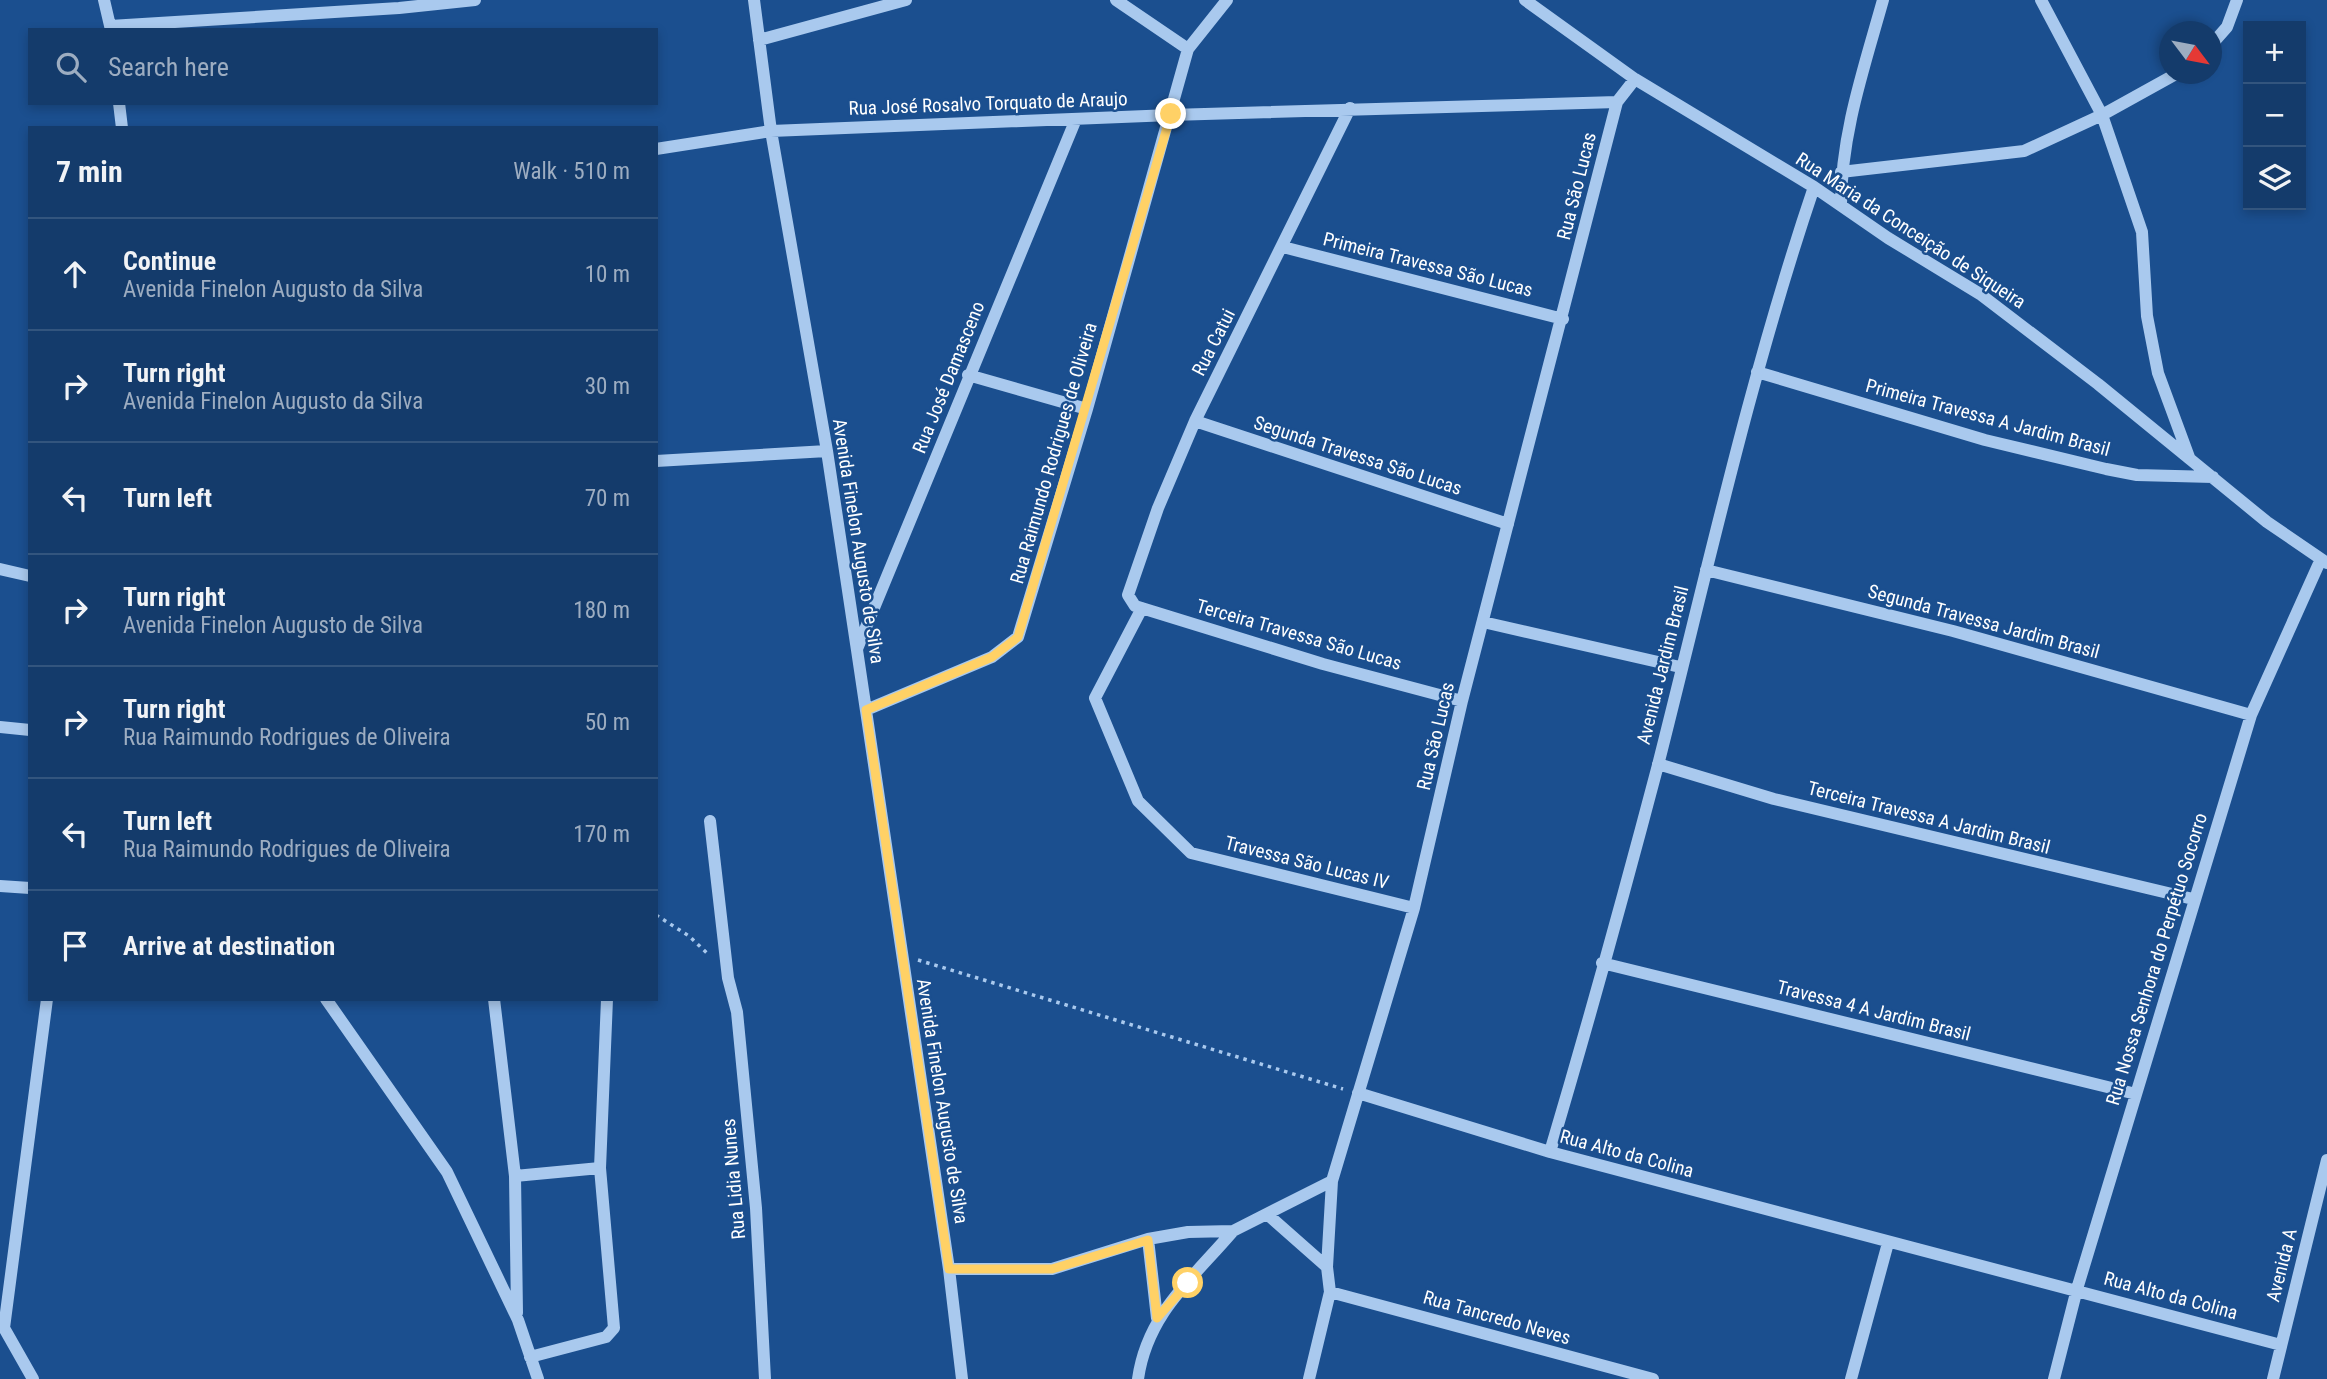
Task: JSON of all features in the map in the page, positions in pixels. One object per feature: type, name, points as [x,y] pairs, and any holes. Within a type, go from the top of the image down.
[{"type":"street","points":[[104,0],[111,28],[475,0]]},
{"type":"street","name":"Avenida Finelon Augusto de Silva","points":[[754,0],[771,131],[827,450],[900,955],[949,1269],[962,1379]]},
{"type":"street","points":[[759,40],[906,0]]},
{"type":"street","points":[[1116,0],[1188,49],[1227,0]]},
{"type":"street","name":"Rua Maria da Conceição de Siqueira","points":[[1525,0],[1635,79],[1814,187],[1888,238],[1980,294],[2190,458],[2267,522],[2324,561]]},
{"type":"street","points":[[1841,205],[1841,172],[1848,123],[1883,0]]},
{"type":"street","points":[[2040,0],[2102,115],[2142,232],[2147,316],[2158,373],[2190,458]]},
{"type":"street","points":[[2222,32],[2227,27],[2237,0]]},
{"type":"street","name":"Rua Raimundo Rodrigues de Oliveira","points":[[866,710],[992,657],[1018,637],[1087,409],[1188,49]]},
{"type":"street","points":[[1617,102],[1635,79]]},
{"type":"street","points":[[1841,172],[2024,151],[2102,115],[2159,83]]},
{"type":"street","name":"Rua José Rosalvo Torquato de Araujo","points":[[658,149],[771,131],[1171,114],[1617,102]]},
{"type":"street","name":"Rua São Lucas","points":[[1309,1379],[1330,1292],[1327,1267],[1332,1181],[1414,908],[1462,701],[1617,102]]},
{"type":"street","points":[[119,105],[122,126]]},
{"type":"street","name":"Rua Catui","points":[[1129,599],[1128,590],[1158,508],[1195,421],[1350,108]]},
{"type":"street","name":"Rua José Damasceno","points":[[857,650],[968,375],[1076,119]]},
{"type":"street","name":"Avenida Jardim Brasil","points":[[1549,1152],[1591,1015],[1602,963],[1658,764],[1680,667],[1757,372],[1814,187]]},
{"type":"street","name":"Primeira Travessa São Lucas","points":[[1283,247],[1563,318]]},
{"type":"street","name":"Primeira Travessa A Jardim Brasil","points":[[1757,372],[1985,440],[2094,466],[2137,475],[2213,477]]},
{"type":"street","points":[[968,375],[1087,409]]},
{"type":"street","name":"Segunda Travessa São Lucas","points":[[1195,421],[1508,524]]},
{"type":"street","points":[[658,461],[827,450]]},
{"type":"street","name":"Rua Nossa Senhora do Perpétuo Socorro","points":[[2054,1379],[2077,1289],[2193,899],[2251,715],[2324,561]]},
{"type":"street","points":[[0,569],[28,576]]},
{"type":"street","name":"Segunda Travessa Jardim Brasil","points":[[1706,570],[1953,631],[2251,715]]},
{"type":"street","name":"Terceira Travessa São Lucas","points":[[1129,599],[1132,604],[1142,608],[1323,664],[1462,701]]},
{"type":"street","name":"Travessa São Lucas IV","points":[[1142,608],[1095,698],[1138,801],[1191,853],[1414,908]]},
{"type":"street","points":[[1483,622],[1680,667]]},
{"type":"street","points":[[0,727],[28,730]]},
{"type":"street","name":"Terceira Travessa A Jardim Brasil","points":[[1658,764],[1774,799],[2193,899]]},
{"type":"street","name":"Rua Lidia Nunes","points":[[710,821],[728,978],[737,1012],[756,1208],[765,1379]]},
{"type":"street","points":[[0,886],[28,888]]},
{"type":"street","name":"Travessa 4 A Jardim Brasil","points":[[1602,963],[2136,1094]]},
{"type":"street","points":[[33,1379],[2,1328],[47,1001]]},
{"type":"street","points":[[327,1001],[447,1172],[518,1320],[538,1379]]},
{"type":"street","points":[[494,1001],[515,1176],[518,1320]]},
{"type":"street","points":[[530,1357],[606,1337],[612,1331],[600,1168],[607,1001]]},
{"type":"street","name":"Rua Alto da Colina","points":[[1358,1093],[1549,1152],[1888,1243],[2077,1289],[2281,1345]]},
{"type":"street","name":"Avenida A","points":[[2273,1379],[2327,1160]]},
{"type":"street","points":[[515,1176],[600,1168]]},
{"type":"street","points":[[1138,1379],[1141,1357],[1157,1318],[1233,1231],[1332,1181]]},
{"type":"street","points":[[1267,1214],[1327,1267]]},
{"type":"street","points":[[949,1269],[1052,1269],[1148,1240],[1188,1232],[1233,1231]]},
{"type":"street","points":[[1148,1240],[1157,1318]]},
{"type":"street","points":[[1850,1379],[1888,1243]]},
{"type":"street","name":"Rua Tancredo Neves","points":[[1330,1292],[1653,1379]]},
{"type":"path","points":[[658,916],[698,944],[728,978]]},
{"type":"path","points":[[900,955],[1358,1093]]},
{"type":"route","points":[[1171,114],[1087,409],[1018,637],[1002,652],[992,657],[866,710],[900,955],[949,1269],[1052,1269],[1148,1240],[1157,1318],[1188,1283]]}]
